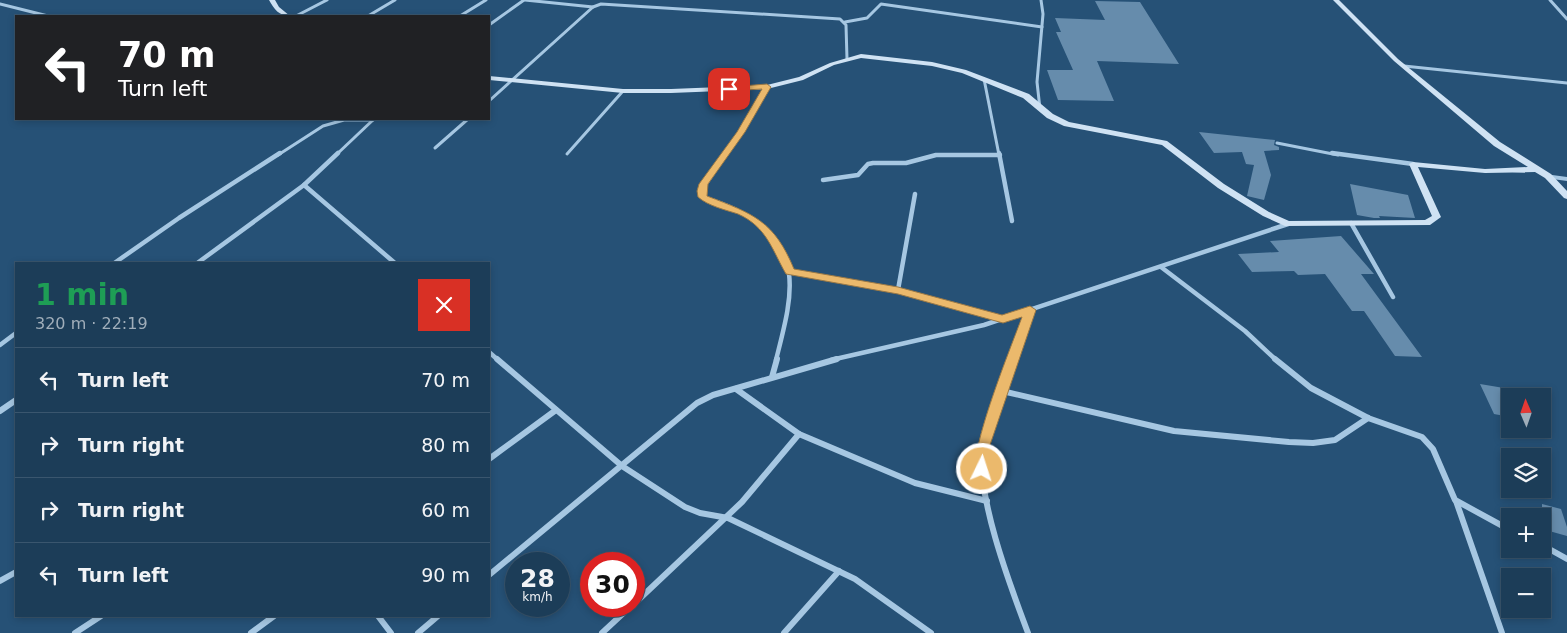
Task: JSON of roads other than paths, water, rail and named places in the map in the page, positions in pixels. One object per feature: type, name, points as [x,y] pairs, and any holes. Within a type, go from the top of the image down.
[{"type":"main road","points":[[272,0],[276,8],[286,15]]},
{"type":"main road","points":[[1336,0],[1404,66],[1497,144],[1548,176],[1564,189],[1567,196]]},
{"type":"main road","points":[[490,78],[623,91],[680,91],[767,87],[801,79],[847,59],[874,56],[932,64],[964,71],[1026,96],[1040,109],[1067,124],[1164,143],[1221,186],[1266,214],[1288,224],[1427,223],[1434,220],[1437,217],[1413,164],[1485,171],[1538,170]]},
{"type":"street","points":[[298,15],[327,0]]},
{"type":"street","points":[[370,15],[395,0]]},
{"type":"street","points":[[462,15],[486,0]]},
{"type":"street","points":[[490,24],[524,0],[593,6],[612,3],[832,18],[845,22],[867,18],[881,4],[1042,27]]},
{"type":"street","points":[[1040,109],[1037,82],[1043,14],[1041,0]]},
{"type":"street","points":[[1550,0],[1567,19]]},
{"type":"street","points":[[0,4],[44,15]]},
{"type":"street","points":[[490,100],[593,6]]},
{"type":"street","points":[[845,22],[847,59]]},
{"type":"street","points":[[1404,66],[1567,83]]},
{"type":"street","points":[[984,79],[1012,221]]},
{"type":"street","points":[[767,87],[741,132],[701,191],[703,197],[745,214],[766,229],[781,250],[790,272],[786,311],[772,377]]},
{"type":"street","points":[[568,154],[623,91]]},
{"type":"street","points":[[116,262],[179,218],[323,126],[344,120]]},
{"type":"street","points":[[199,262],[304,185],[373,120]]},
{"type":"street","points":[[434,148],[467,120]]},
{"type":"street","points":[[1277,143],[1351,157],[1413,164]]},
{"type":"street","points":[[824,180],[858,175],[868,164],[873,163],[906,163],[936,155],[1000,155]]},
{"type":"street","points":[[1548,176],[1567,179]]},
{"type":"street","points":[[304,185],[394,262]]},
{"type":"street","points":[[898,290],[915,194]]},
{"type":"street","points":[[1350,223],[1393,297]]},
{"type":"street","points":[[490,574],[697,403],[713,395],[822,362],[1003,319],[1288,224]]},
{"type":"street","points":[[1161,267],[1245,331],[1289,372],[1311,388],[1368,418],[1422,437],[1433,449],[1456,500],[1502,633]]},
{"type":"street","points":[[790,272],[898,290],[1003,319]]},
{"type":"street","points":[[1028,633],[1015,598],[988,501],[982,469],[983,445],[1030,310]]},
{"type":"street","points":[[0,345],[15,334]]},
{"type":"street","points":[[492,359],[622,466],[684,507],[700,513],[728,518],[855,579],[931,633]]},
{"type":"street","points":[[736,389],[799,434],[914,484],[952,496],[988,501]]},
{"type":"street","points":[[1002,391],[1174,431],[1289,442],[1313,443],[1335,440],[1368,418]]},
{"type":"street","points":[[0,412],[15,401]]},
{"type":"street","points":[[490,458],[556,410]]},
{"type":"street","points":[[645,593],[728,518],[781,460],[799,434]]},
{"type":"street","points":[[1456,500],[1501,525]]},
{"type":"street","points":[[1551,550],[1567,559]]},
{"type":"street","points":[[784,633],[839,571]]},
{"type":"street","points":[[0,581],[15,573]]},
{"type":"street","points":[[75,633],[99,617]]},
{"type":"street","points":[[251,633],[273,617]]},
{"type":"street","points":[[379,617],[391,633]]},
{"type":"street","points":[[418,633],[437,617]]},
{"type":"street","points":[[602,633],[619,617]]}]
